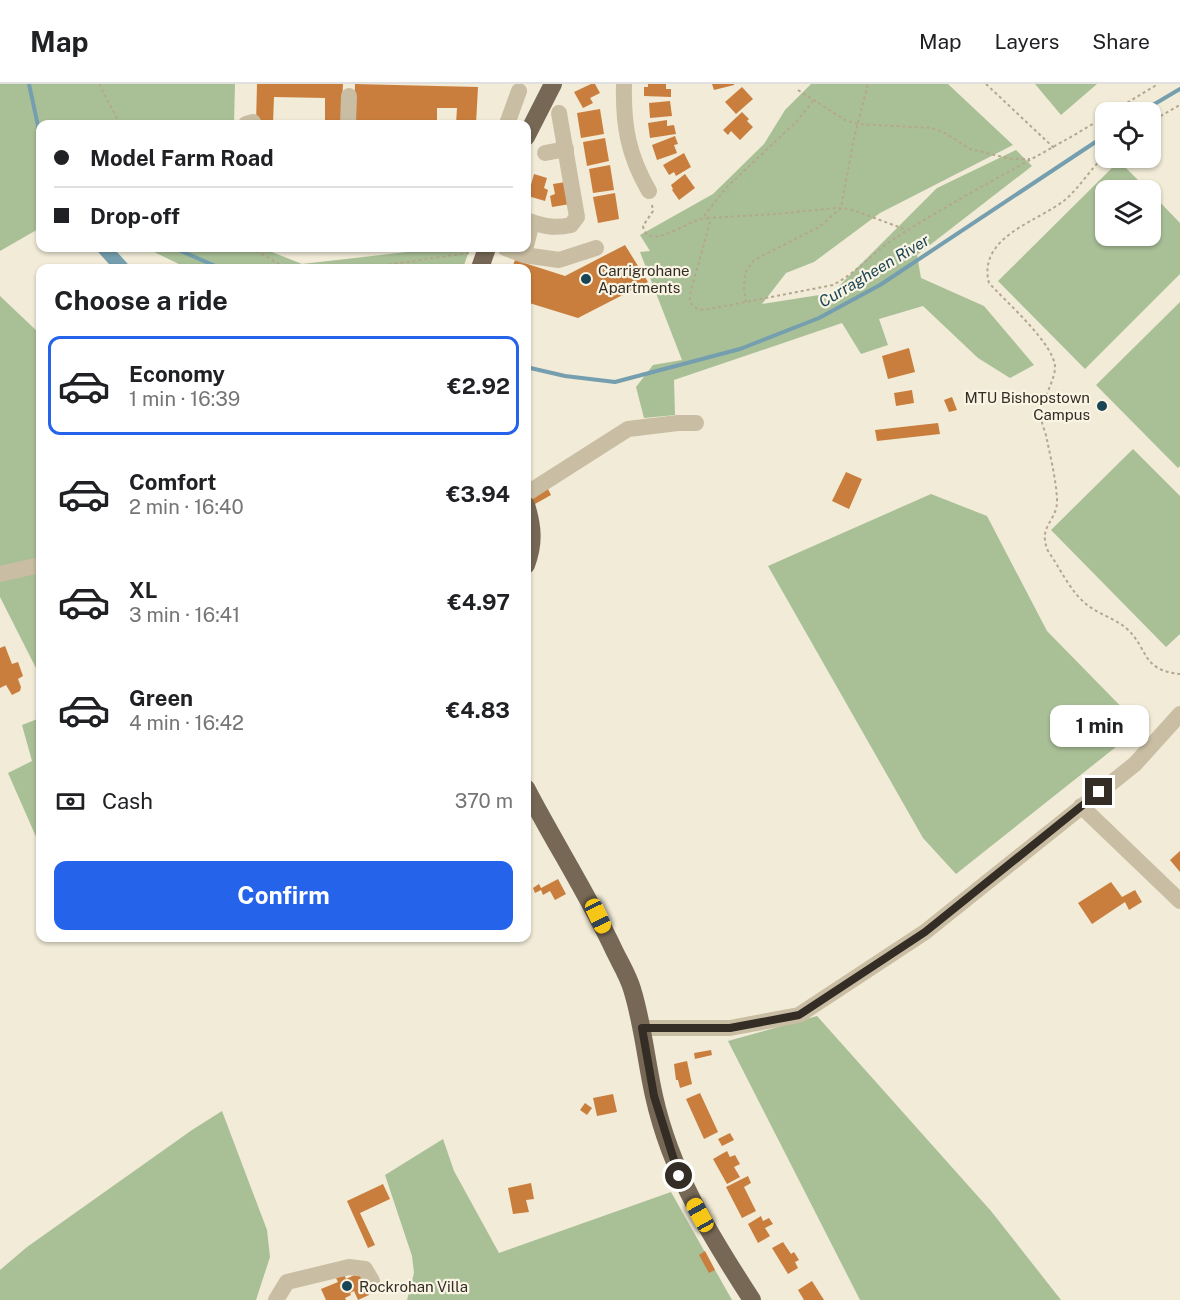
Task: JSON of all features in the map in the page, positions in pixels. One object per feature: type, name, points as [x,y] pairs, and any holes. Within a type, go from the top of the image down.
[{"type":"main road","points":[[531,127],[553,84]]},
{"type":"main road","points":[[531,520],[533,538],[531,552]]},
{"type":"main road","points":[[531,798],[598,916],[632,988],[642,1028],[654,1096],[679,1176],[722,1254],[752,1300]]},
{"type":"street","points":[[624,84],[625,126],[629,148],[649,191]]},
{"type":"street","points":[[508,120],[517,86]]},
{"type":"street","points":[[348,120],[349,96]]},
{"type":"street","points":[[531,222],[548,228],[557,228],[571,225],[575,221],[577,212],[559,113]]},
{"type":"street","points":[[545,153],[566,149]]},
{"type":"street","points":[[531,251],[559,260],[596,248]]},
{"type":"street","points":[[531,491],[628,429],[696,423]]},
{"type":"street","points":[[0,574],[36,566]]},
{"type":"street","points":[[642,1028],[730,1028],[799,1015],[925,932],[1135,765],[1180,714]]},
{"type":"street","points":[[1081,806],[1180,901]]},
{"type":"street","points":[[276,1300],[287,1282],[349,1267],[365,1269],[372,1281]]},
{"type":"path","points":[[99,84],[118,120]]},
{"type":"path","points":[[746,302],[744,273],[754,260],[819,227],[841,208],[868,84]]},
{"type":"path","points":[[986,84],[1054,148]]},
{"type":"path","points":[[1128,102],[1158,84]]},
{"type":"path","points":[[798,90],[845,120],[858,124],[932,128],[945,133],[970,149],[1011,159],[1032,159]]},
{"type":"path","points":[[705,218],[726,188],[797,121],[813,101]]},
{"type":"path","points":[[1161,116],[1180,105]]},
{"type":"path","points":[[705,218],[710,222],[690,301],[698,309],[705,310],[833,285],[854,272],[887,244],[908,230],[1095,123]]},
{"type":"path","points":[[1095,165],[1080,187],[1065,200],[1047,213],[1008,234],[987,264],[987,273],[989,283],[1047,344],[1053,357],[1055,368],[1041,418],[1047,439],[1057,501],[1054,514],[1044,532],[1044,543],[1083,602],[1125,627],[1140,645],[1147,661],[1161,669],[1180,674]]},
{"type":"path","points":[[649,191],[653,211],[646,218],[644,230],[651,236],[662,236],[705,218],[841,208],[850,209],[908,230]]},
{"type":"path","points":[[258,252],[279,264]]},
{"type":"path","points":[[389,264],[462,252]]},
{"type":"green space","points":[[0,84],[235,84],[234,120],[36,120],[36,230],[0,251]]},
{"type":"green space","points":[[811,84],[948,84],[1013,145],[880,213],[814,262],[786,273],[762,304],[832,293],[937,188],[1016,150],[1032,166],[917,255],[921,278],[984,306],[1034,365],[1010,378],[978,358],[923,306],[879,319],[888,345],[861,354],[842,323],[674,380],[675,415],[644,418],[636,387],[653,365],[682,360],[640,252],[650,251],[640,235],[713,194],[764,144],[785,110]]},
{"type":"green space","points":[[1035,84],[1097,84],[1061,115]]},
{"type":"green space","points":[[1112,168],[1126,168],[1138,180],[1100,180]]},
{"type":"green space","points":[[1095,185],[1095,246],[1161,246],[1161,203],[1180,223],[1180,274],[1085,369],[998,281]]},
{"type":"green space","points":[[154,252],[272,252],[302,264],[179,264]]},
{"type":"green space","points":[[407,252],[469,252],[464,264],[302,264]]},
{"type":"green space","points":[[0,296],[36,330],[36,561],[0,569]]},
{"type":"green space","points":[[1180,302],[1180,466],[1178,468],[1096,385]]},
{"type":"green space","points":[[1133,449],[1180,496],[1180,634],[1166,647],[1051,530]]},
{"type":"green space","points":[[931,494],[987,516],[1047,631],[1141,727],[956,874],[923,838],[768,566]]},
{"type":"green space","points":[[36,572],[36,668],[0,597],[0,581]]},
{"type":"green space","points":[[36,720],[36,837],[8,773],[32,761],[22,725]]},
{"type":"green space","points":[[817,1016],[991,1211],[1061,1300],[860,1300],[728,1041]]},
{"type":"green space","points":[[222,1111],[267,1230],[270,1257],[256,1300],[0,1300],[0,1270],[27,1247]]},
{"type":"green space","points":[[443,1139],[454,1171],[499,1253],[671,1192],[732,1300],[407,1300],[414,1273],[412,1256],[385,1175]]},
{"type":"building","points":[[257,84],[343,84],[341,120],[325,120],[325,98],[274,97],[273,120],[256,120]]},
{"type":"building","points":[[355,84],[478,87],[476,120],[456,120],[457,108],[437,108],[437,120],[354,120]]},
{"type":"building","points":[[595,84],[600,93],[590,98],[593,103],[583,108],[574,92]]},
{"type":"building","points":[[648,84],[666,84],[666,89],[671,89],[671,97],[644,96],[644,87],[648,87]]},
{"type":"building","points":[[712,84],[734,84],[734,85],[714,90]]},
{"type":"building","points":[[742,87],[753,99],[736,114],[725,102]]},
{"type":"building","points":[[670,101],[672,116],[650,118],[649,103]]},
{"type":"building","points":[[600,109],[604,134],[581,138],[577,113]]},
{"type":"building","points":[[742,112],[753,127],[740,140],[731,131],[728,135],[723,130]]},
{"type":"building","points":[[667,120],[667,126],[674,125],[676,134],[650,138],[648,123]]},
{"type":"building","points":[[675,136],[678,144],[674,145],[677,153],[657,160],[652,145]]},
{"type":"building","points":[[605,138],[609,161],[587,166],[583,142]]},
{"type":"building","points":[[684,153],[691,167],[676,176],[674,172],[669,175],[663,165]]},
{"type":"building","points":[[610,165],[614,190],[593,193],[589,169]]},
{"type":"building","points":[[534,174],[547,178],[544,188],[548,190],[545,201],[531,197]]},
{"type":"building","points":[[685,174],[695,188],[679,200],[671,185]]},
{"type":"building","points":[[566,182],[570,204],[552,207],[550,196],[555,194],[553,184]]},
{"type":"building","points":[[615,193],[619,219],[598,223],[593,197]]},
{"type":"building","name":"Carrigrohane Apartments","points":[[625,245],[648,282],[578,318],[531,304],[531,265],[565,276]]},
{"type":"building","name":"Carrigrohane Apartments","points":[[515,260],[528,264],[514,264]]},
{"type":"building","points":[[909,348],[915,372],[888,379],[882,356]]},
{"type":"building","points":[[912,390],[914,403],[896,406],[894,393]]},
{"type":"building","points":[[952,397],[957,410],[949,412],[944,400]]},
{"type":"building","points":[[938,423],[940,434],[877,441],[875,430]]},
{"type":"building","points":[[846,472],[862,479],[849,509],[832,501]]},
{"type":"building","points":[[547,487],[551,495],[535,504],[531,495]]},
{"type":"building","points":[[5,646],[12,664],[18,662],[23,676],[18,679],[20,691],[12,695],[6,685],[0,688],[0,648]]},
{"type":"building","points":[[1180,851],[1180,872],[1170,860]]},
{"type":"building","points":[[558,879],[566,894],[555,900],[550,891],[543,895],[541,890],[535,893],[533,888],[539,884],[541,888]]},
{"type":"building","points":[[1111,882],[1122,897],[1135,890],[1142,902],[1129,910],[1125,902],[1092,924],[1078,903]]},
{"type":"building","points":[[711,1050],[712,1055],[695,1059],[694,1053]]},
{"type":"building","points":[[687,1061],[692,1084],[680,1088],[676,1080],[674,1064]]},
{"type":"building","points":[[700,1093],[718,1132],[704,1139],[686,1099]]},
{"type":"building","points":[[613,1094],[617,1112],[597,1116],[593,1098]]},
{"type":"building","points":[[585,1103],[592,1108],[587,1115],[580,1110]]},
{"type":"building","points":[[730,1133],[734,1140],[722,1146],[718,1139]]},
{"type":"building","points":[[727,1151],[730,1157],[735,1155],[740,1164],[734,1167],[740,1177],[727,1184],[713,1159]]},
{"type":"building","points":[[748,1176],[751,1183],[744,1187],[756,1211],[742,1218],[726,1187]]},
{"type":"building","points":[[531,1183],[534,1199],[526,1200],[529,1212],[513,1214],[508,1188]]},
{"type":"building","points":[[383,1184],[390,1199],[360,1213],[375,1245],[368,1248],[347,1201]]},
{"type":"building","points":[[761,1216],[763,1221],[769,1218],[773,1224],[765,1228],[770,1236],[758,1243],[748,1224]]},
{"type":"building","points":[[783,1242],[791,1254],[794,1252],[799,1260],[795,1262],[798,1268],[788,1274],[772,1248]]},
{"type":"building","points":[[705,1251],[715,1270],[709,1273],[699,1255]]},
{"type":"building","name":"Rockrohan Villa","points":[[359,1273],[369,1295],[358,1300],[354,1291],[345,1298],[346,1300],[326,1300],[321,1289],[338,1282],[336,1278],[344,1274],[346,1279]]},
{"type":"building","points":[[812,1281],[824,1300],[804,1300],[798,1290]]},
{"type":"waterway","name":"Curragheen River","points":[[29,84],[37,120]]},
{"type":"waterway","name":"Curragheen River","points":[[1158,102],[1180,89]]},
{"type":"waterway","name":"Curragheen River","points":[[531,368],[565,376],[615,382],[740,349],[819,318],[880,285],[1095,142]]},
{"type":"waterway","points":[[108,252],[118,264]]},
{"type":"waterway","name":"Curragheen River","points":[[183,252],[211,264]]},
{"type":"place","name":"Carrigrohane Apartments","points":[[586,279]]},
{"type":"place","name":"MTU Bishopstown Campus","points":[[1102,406]]},
{"type":"place","name":"Rockrohan Villa","points":[[347,1286]]},
{"type":"route","points":[[679,1176],[654,1096],[642,1028],[730,1028],[799,1015],[925,932],[1099,792]]}]
